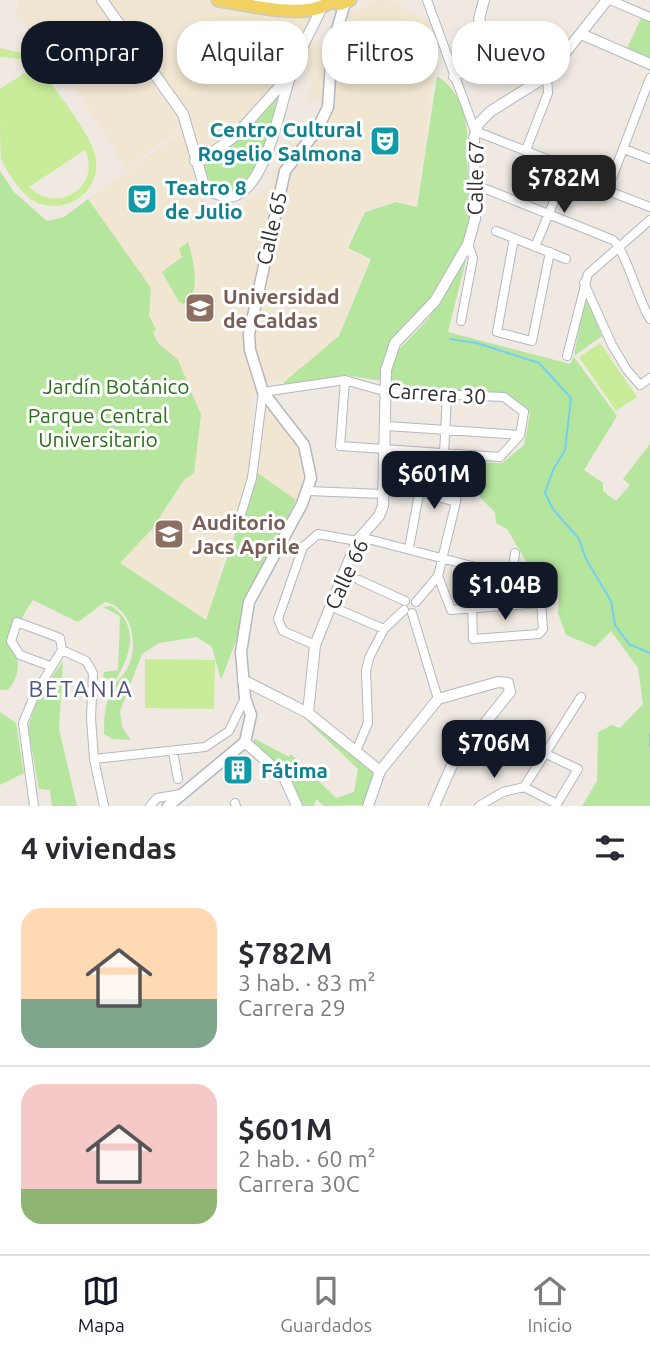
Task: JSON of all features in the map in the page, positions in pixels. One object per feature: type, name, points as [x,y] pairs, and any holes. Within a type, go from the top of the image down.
[{"type":"main road","points":[[218,0],[241,3],[333,2]]},
{"type":"main road","points":[[241,3],[264,10],[308,8],[333,2]]},
{"type":"main road","name":"Calle 65","points":[[245,742],[251,715],[245,698],[241,652],[249,602],[308,491],[311,467],[306,450],[263,392],[250,349],[251,315],[285,171],[317,130],[328,107],[331,58],[337,28],[333,2]]},
{"type":"main road","points":[[168,806],[245,742]]},
{"type":"street","points":[[102,0],[183,114],[205,189],[223,197],[241,193],[255,175],[274,134],[288,84]]},
{"type":"street","points":[[427,0],[452,74]]},
{"type":"street","points":[[480,21],[482,0]]},
{"type":"street","points":[[609,0],[650,17]]},
{"type":"street","name":"Calle 67","points":[[570,48],[609,0]]},
{"type":"street","points":[[308,36],[314,23],[333,2]]},
{"type":"street","points":[[308,8],[314,23]]},
{"type":"street","points":[[581,34],[650,64]]},
{"type":"street","points":[[607,191],[650,78]]},
{"type":"street","points":[[195,161],[202,160],[235,136],[282,84]]},
{"type":"street","points":[[456,84],[475,131],[562,165],[566,172],[607,191],[650,206]]},
{"type":"street","name":"Calle 67","points":[[389,355],[395,343],[435,301],[468,244],[475,219],[475,131],[491,111],[534,84]]},
{"type":"street","points":[[526,150],[548,93],[547,84]]},
{"type":"street","points":[[624,149],[650,159]]},
{"type":"street","points":[[536,247],[566,172]]},
{"type":"street","points":[[476,185],[549,212],[620,246],[627,272],[650,319]]},
{"type":"street","points":[[567,356],[588,274],[650,220]]},
{"type":"street","points":[[496,231],[566,259]]},
{"type":"street","points":[[514,239],[497,332],[532,341],[550,252]]},
{"type":"street","name":"Calle 67","points":[[461,321],[473,258],[468,244]]},
{"type":"street","points":[[584,282],[626,370],[640,385],[650,378]]},
{"type":"street","name":"Calle 66","points":[[308,713],[315,645],[359,539],[379,516],[384,494],[386,370],[389,355]]},
{"type":"street","points":[[345,380],[340,446],[500,457],[520,435]]},
{"type":"street","name":"Carrera 30","points":[[263,392],[345,380],[387,392],[504,397],[524,412],[520,435]]},
{"type":"street","points":[[240,517],[253,474],[263,392]]},
{"type":"street","points":[[444,454],[447,394]]},
{"type":"street","points":[[387,426],[520,435]]},
{"type":"street","points":[[359,580],[407,608],[417,609],[416,602],[438,576],[456,502],[458,467]]},
{"type":"street","points":[[409,548],[421,488],[456,502]]},
{"type":"street","points":[[308,491],[384,494]]},
{"type":"street","points":[[315,645],[283,631],[278,619],[303,547],[318,534],[409,548],[512,574],[515,553]]},
{"type":"street","points":[[438,576],[451,610],[472,606],[541,603],[543,629],[539,634],[473,639],[472,606]]},
{"type":"street","points":[[330,606],[384,629]]},
{"type":"street","points":[[356,751],[369,714],[366,670],[384,629],[407,608]]},
{"type":"street","points":[[407,608],[438,699]]},
{"type":"street","points":[[34,806],[23,723],[50,666],[62,650],[60,638],[18,622],[11,641],[20,655],[50,666]]},
{"type":"street","points":[[62,650],[86,661],[93,673],[91,718],[94,759],[104,806]]},
{"type":"street","points":[[243,680],[308,713],[380,771]]},
{"type":"street","points":[[368,806],[380,771],[438,699],[498,682],[508,683],[510,692],[453,763],[434,806]]},
{"type":"street","points":[[524,787],[581,697]]},
{"type":"street","points":[[94,759],[205,747],[226,734],[245,698]]},
{"type":"street","points":[[245,742],[284,777],[297,806]]},
{"type":"street","points":[[173,752],[178,779]]},
{"type":"street","points":[[479,806],[503,792],[524,787],[557,804],[578,769],[544,753]]},
{"type":"street","points":[[150,806],[158,798],[181,794]]},
{"type":"shaded area","points":[[19,0],[94,0],[109,21],[22,21],[15,12]]},
{"type":"shaded area","points":[[101,0],[223,0],[308,11],[312,22],[308,31],[308,21],[177,21],[177,84],[277,84],[235,132],[201,158],[194,134],[159,84],[163,84],[163,21],[116,21]]},
{"type":"shaded area","name":"Universidad de Caldas","points":[[378,0],[388,0],[429,21],[345,21],[348,14]]},
{"type":"shaded area","name":"Universidad de Caldas","points":[[311,42],[322,44],[322,84],[433,84],[416,206],[396,201],[364,210],[346,249],[369,260],[339,336],[283,382],[266,381],[250,402],[253,409],[249,477],[218,572],[221,573],[206,620],[120,563],[152,529],[189,475],[88,199],[186,129],[195,177],[191,182],[221,223],[232,216],[236,221],[236,212],[247,204],[245,201],[267,189],[286,142],[303,142],[310,136],[324,105],[307,98],[312,83],[308,74]]},
{"type":"shaded area","points":[[71,84],[154,84],[184,126],[124,170],[115,148]]},
{"type":"shaded area","points":[[265,407],[292,436],[301,453],[304,475],[296,500],[256,472]]},
{"type":"green space","points":[[642,16],[650,19],[650,62],[624,55]]},
{"type":"green space","points":[[0,48],[21,53],[21,59],[0,57]]},
{"type":"green space","points":[[21,75],[21,84],[51,84],[78,122],[95,155],[94,179],[80,198],[58,206],[46,205],[29,198],[19,188],[1,159],[0,89]],"holes":[[[85,150],[89,163],[87,175],[74,193],[64,197],[40,195],[29,187]]]},
{"type":"green space","points":[[438,77],[458,99],[467,129],[470,219],[461,250],[434,294],[388,349],[383,381],[344,375],[284,386],[284,382],[339,336],[371,259],[348,248],[365,212],[396,202],[417,207]]},
{"type":"green space","points":[[282,89],[264,148],[249,177],[240,187],[229,193],[213,188],[203,165]]},
{"type":"green space","name":"Parque Central Universitario","points":[[0,171],[14,192],[47,221],[64,217],[88,199],[151,288],[149,316],[156,329],[153,333],[158,343],[178,360],[201,415],[194,473],[184,480],[152,529],[120,563],[206,620],[256,472],[296,500],[246,600],[237,638],[221,680],[212,647],[197,637],[159,643],[142,654],[120,711],[122,727],[131,740],[112,739],[104,734],[109,696],[127,669],[133,650],[127,619],[114,605],[105,602],[78,622],[33,600],[19,629],[15,680],[8,690],[0,690]]},
{"type":"green space","points":[[188,242],[195,275],[193,292],[184,304],[179,302],[162,272],[182,257],[179,249]]},
{"type":"green space","points":[[466,260],[448,332],[570,364],[574,357],[617,416],[584,470],[603,483],[603,491],[616,501],[630,485],[623,479],[650,444],[650,806],[582,806],[597,781],[598,732],[612,725],[620,728],[643,704],[638,668],[611,631],[595,647],[566,635],[558,613],[559,593],[550,588],[540,594],[516,588],[532,571],[507,529],[496,523],[495,512],[479,496],[473,484],[472,462],[502,463],[524,445],[530,413],[508,395],[391,385],[392,357],[428,319]]},
{"type":"green space","points":[[585,295],[602,336],[574,356]]},
{"type":"green space","points":[[600,343],[637,397],[616,411],[579,357]]},
{"type":"green space","points":[[111,606],[121,615],[127,624],[130,646],[116,679],[109,689],[101,689],[104,672],[118,670],[120,616],[103,607]]},
{"type":"green space","points":[[145,659],[215,660],[214,709],[145,708]]},
{"type":"green space","points":[[63,661],[59,729],[77,806],[52,806],[50,790],[39,789],[28,728],[37,700]]},
{"type":"green space","points":[[0,712],[16,723],[24,773],[0,785]]},
{"type":"green space","points":[[302,716],[373,772],[375,778],[365,805],[324,806],[316,799],[314,806],[301,806],[290,781],[252,742],[255,739],[289,757],[291,754],[336,798],[354,792],[358,769]]},
{"type":"waterway","points":[[450,339],[477,343],[539,363],[571,398],[565,450],[553,470],[545,493],[553,509],[579,539],[586,559],[611,601],[615,625],[629,644],[650,653]]},
{"type":"waterway","points":[[650,735],[650,745]]},
{"type":"place","name":"Centro Cultural Rogelio Salmona","points":[[385,141]]},
{"type":"place","name":"Teatro 8 de Julio","points":[[142,199]]},
{"type":"place","name":"Universidad de Caldas","points":[[200,308]]},
{"type":"place","name":"Auditorio Jacs Aprile","points":[[169,534]]},
{"type":"place","name":"Fátima","points":[[238,770]]},
{"type":"district","name":"BETANIA","points":[[81,688]]},
{"type":"park label","name":"Jardín Botánico","points":[[116,386]]}]
